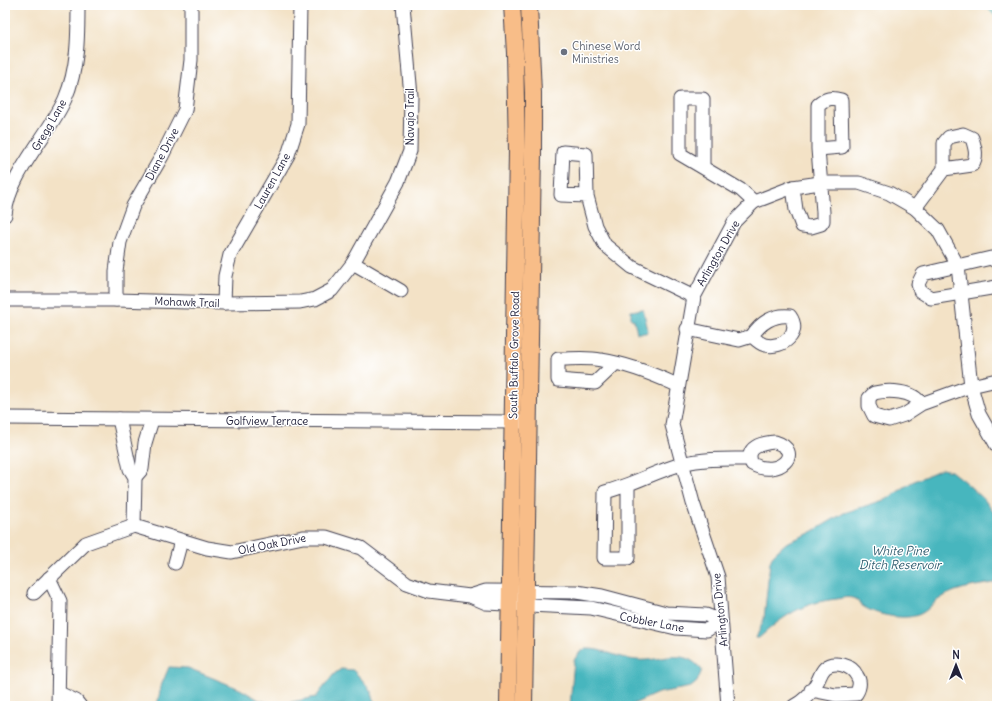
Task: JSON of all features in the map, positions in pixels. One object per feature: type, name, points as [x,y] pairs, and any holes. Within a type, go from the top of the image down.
[{"type":"main road","name":"South Buffalo Grove Road","points":[[512,5],[515,53],[517,151],[512,422],[524,706]]},
{"type":"main road","name":"South Buffalo Grove Road","points":[[508,706],[519,597],[529,423],[533,93],[529,5]]},
{"type":"street","name":"Gregg Lane","points":[[5,215],[12,190],[65,99],[73,74],[78,48],[78,5]]},
{"type":"street","name":"Diane Drive","points":[[116,300],[116,271],[120,242],[133,206],[162,156],[185,110],[191,60],[191,5]]},
{"type":"street","name":"Lauren Lane","points":[[224,303],[226,276],[230,255],[288,155],[298,124],[300,5]]},
{"type":"street","name":"Navajo Trail","points":[[353,263],[398,182],[410,151],[411,96],[403,5]]},
{"type":"street","points":[[702,167],[703,99],[680,99],[680,154],[702,167],[742,190],[754,202]]},
{"type":"street","points":[[793,187],[796,210],[802,226],[816,226],[821,224],[823,221],[818,149]]},
{"type":"street","points":[[915,208],[944,169]]},
{"type":"street","name":"Arlington Drive","points":[[728,706],[718,576],[693,503],[672,425],[677,386],[694,297],[734,222],[754,202],[793,187],[820,183],[859,183],[889,193],[915,208],[938,230],[958,266],[971,386],[979,414],[997,446]]},
{"type":"street","points":[[587,196],[595,226],[605,244],[632,267],[694,297]]},
{"type":"street","points":[[997,262],[991,258],[923,274],[918,284],[920,291],[931,298],[997,287]]},
{"type":"street","name":"Mohawk Trail","points":[[5,300],[116,300],[224,303],[300,302],[315,299],[332,290],[353,263]]},
{"type":"street","points":[[353,263],[401,291]]},
{"type":"street","points":[[687,329],[739,340],[752,336]]},
{"type":"street","points":[[616,363],[641,369],[677,386]]},
{"type":"street","points":[[921,404],[971,386],[997,380]]},
{"type":"street","name":"Golfview Terrace","points":[[5,418],[529,423]]},
{"type":"street","points":[[34,593],[86,543],[134,526],[135,477],[130,469],[119,419]]},
{"type":"street","points":[[135,477],[142,469],[145,443],[152,420]]},
{"type":"street","points":[[628,485],[628,558],[604,558],[605,492],[628,485],[682,464],[703,460],[749,459]]},
{"type":"street","name":"Old Oak Drive","points":[[134,526],[181,541],[232,552],[303,537],[326,536],[361,548],[407,583],[429,591],[470,596],[486,590],[519,597]]},
{"type":"street","points":[[174,563],[181,541]]},
{"type":"street","points":[[49,578],[60,601],[58,700],[76,701],[80,706]]},
{"type":"street","name":"Cobbler Lane","points":[[519,597],[590,593],[666,613],[706,615],[722,621]]},
{"type":"street","points":[[794,706],[811,690]]},
{"type":"water","points":[[643,309],[648,330],[646,333],[637,333],[634,320],[631,319],[631,311]]},
{"type":"water","name":"White Pine Ditch Reservoir","points":[[942,469],[951,471],[965,482],[984,499],[997,517],[997,582],[954,591],[936,601],[923,612],[908,617],[879,614],[850,598],[814,603],[795,611],[777,623],[759,638],[756,638],[764,619],[770,562],[773,555],[786,543],[810,533],[844,513],[887,499],[912,482]]},
{"type":"water","points":[[585,649],[599,650],[624,658],[637,660],[679,657],[695,663],[702,670],[697,682],[691,687],[658,693],[629,706],[570,706],[574,660],[579,653]]},
{"type":"water","points":[[169,667],[188,668],[240,689],[259,700],[277,705],[316,697],[334,674],[341,669],[353,670],[373,695],[374,705],[157,706],[161,686]]},
{"type":"waterway","points":[[986,5],[997,17]]},
{"type":"place","name":"Chinese Word Ministries","points":[[564,52]]}]
